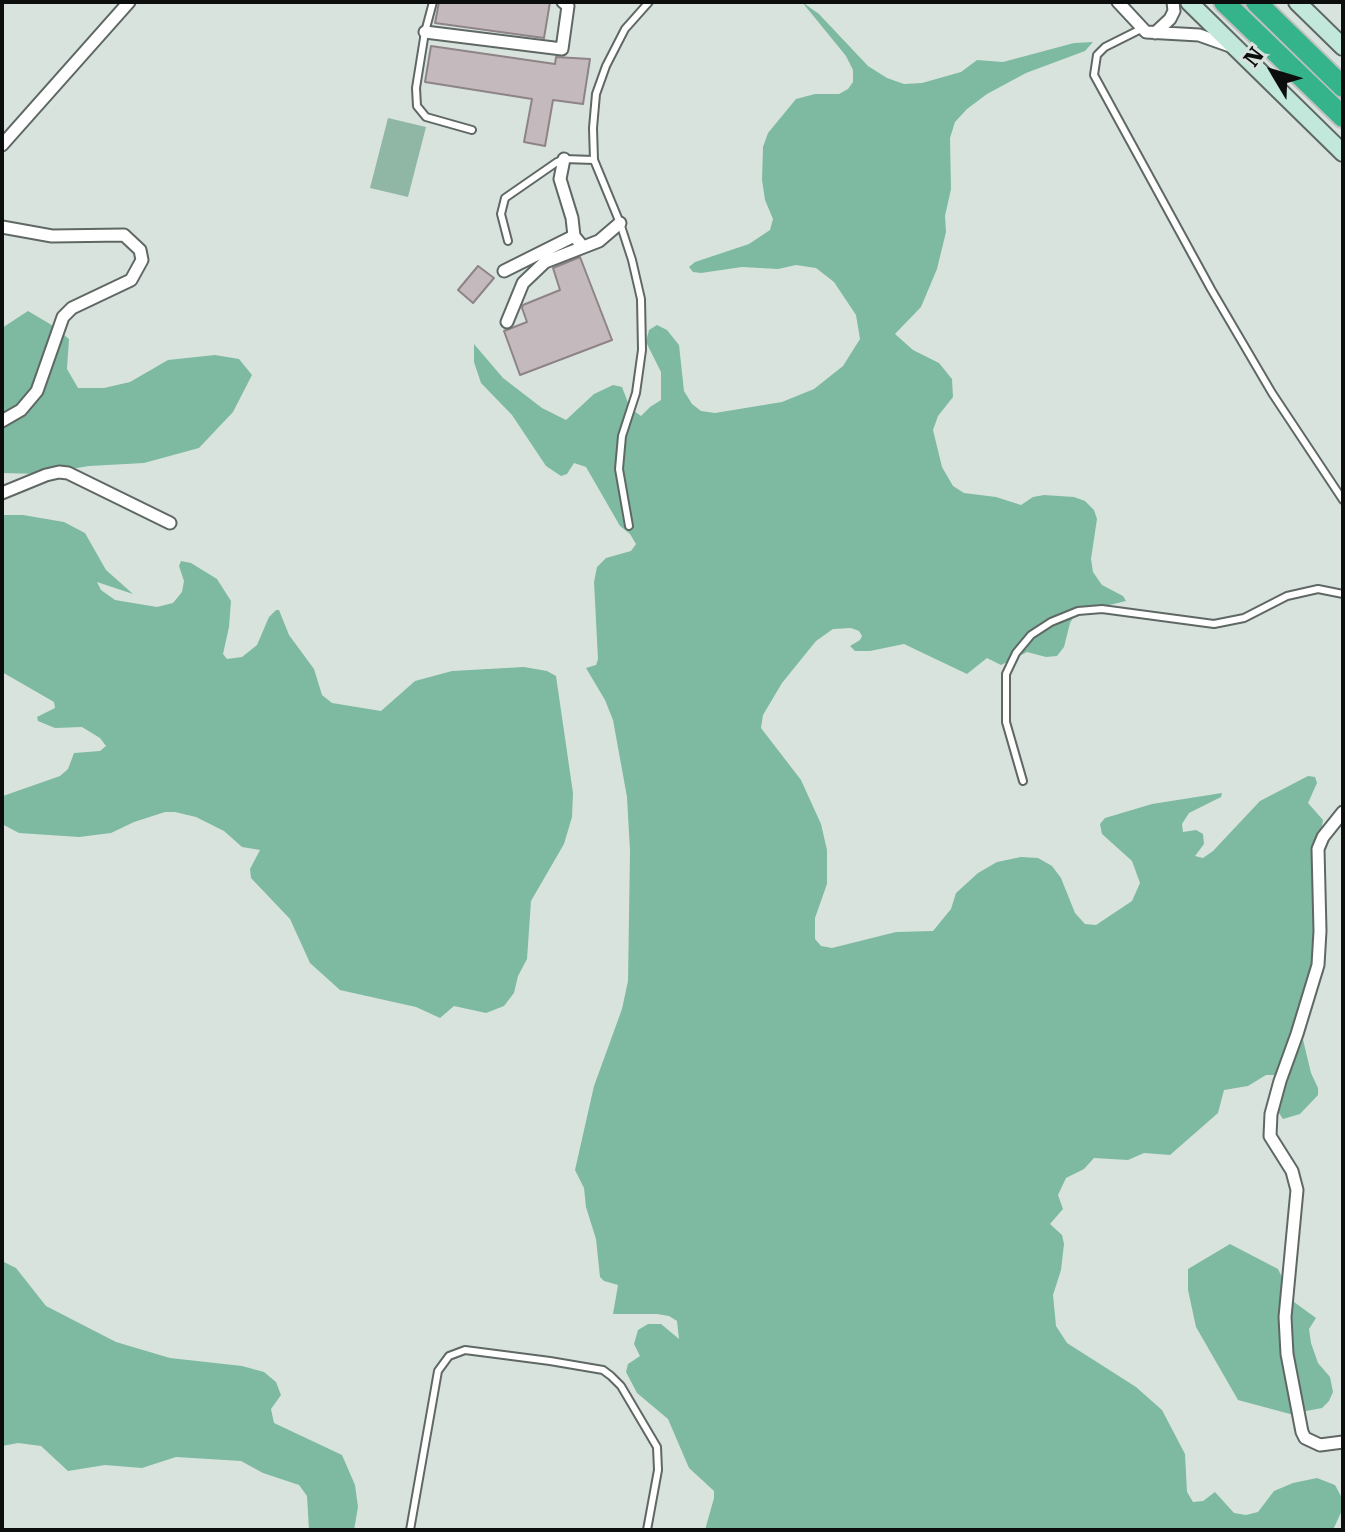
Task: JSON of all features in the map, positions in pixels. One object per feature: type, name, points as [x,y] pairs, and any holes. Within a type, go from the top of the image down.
[{"type":"highway","points":[[1224,2],[1343,117]]},
{"type":"highway","points":[[1256,2],[1343,87]]},
{"type":"street","points":[[2,145],[129,2]]},
{"type":"street","points":[[425,32],[562,49],[568,6],[563,2]]},
{"type":"street","points":[[1118,2],[1141,29],[1155,33],[1199,35],[1240,50]]},
{"type":"street","points":[[1155,33],[1170,19],[1174,11],[1173,2]]},
{"type":"street","points":[[1189,2],[1343,153]]},
{"type":"street","points":[[1297,2],[1343,47]]},
{"type":"street","points":[[564,159],[560,179],[574,236],[583,247]]},
{"type":"street","points":[[507,322],[523,283],[545,262],[599,241],[620,223]]},
{"type":"street","points":[[2,227],[52,236],[124,235],[140,250],[142,260],[131,280],[72,308],[63,317],[37,391],[21,410],[2,421]]},
{"type":"street","points":[[504,271],[574,236]]},
{"type":"street","points":[[2,493],[46,475],[68,473],[170,523]]},
{"type":"street","points":[[1343,812],[1323,837],[1318,849],[1318,965],[1280,1081],[1271,1114],[1270,1136],[1292,1171],[1297,1190],[1285,1317],[1287,1354],[1302,1432],[1305,1438],[1320,1445],[1343,1442]]},
{"type":"lane","points":[[433,2],[416,88],[417,106],[426,117],[472,130]]},
{"type":"lane","points":[[629,526],[619,469],[622,436],[636,393],[642,350],[641,299],[620,223],[594,160],[596,94],[625,29],[649,2]]},
{"type":"lane","points":[[1141,29],[1105,47],[1097,55],[1094,75],[1257,367],[1343,500]]},
{"type":"lane","points":[[508,241],[501,214],[505,198],[564,159],[594,160]]},
{"type":"lane","points":[[1023,781],[1006,722],[1006,674],[1016,653],[1031,635],[1051,622],[1078,611],[1102,609],[1214,624],[1244,618],[1287,596],[1318,589],[1343,594]]},
{"type":"lane","points":[[410,1530],[438,1371],[449,1356],[465,1350],[603,1370],[611,1376],[621,1386],[657,1447],[658,1470],[647,1530]]},
{"type":"green space","points":[[802,2],[819,14],[868,66],[904,84],[922,83],[961,72],[977,60],[1003,62],[1074,43],[1093,42],[1085,51],[1026,73],[987,94],[955,122],[950,138],[951,189],[945,216],[946,232],[937,269],[921,307],[895,334],[913,350],[939,363],[952,379],[953,397],[938,416],[933,430],[942,467],[953,486],[964,493],[996,497],[1021,505],[1033,497],[1044,495],[1085,501],[1094,510],[1097,519],[1091,559],[1093,572],[1102,585],[1123,596],[1126,601],[1076,613],[1064,647],[1057,656],[1046,657],[1027,652],[1001,665],[987,658],[967,674],[904,644],[855,651],[850,646],[862,636],[851,628],[833,629],[816,641],[782,683],[763,715],[761,728],[801,780],[821,824],[827,850],[827,884],[815,918],[815,939],[821,946],[832,948],[896,932],[933,931],[951,909],[956,893],[978,873],[997,862],[1021,857],[1038,858],[1052,866],[1061,878],[1075,913],[1085,924],[1096,925],[1132,901],[1140,883],[1132,861],[1102,834],[1100,824],[1105,818],[1152,804],[1222,793],[1221,797],[1189,813],[1182,824],[1183,832],[1196,830],[1203,834],[1204,844],[1195,856],[1203,858],[1260,801],[1308,776],[1315,777],[1317,783],[1308,803],[1323,820],[1316,862],[1313,982],[1299,1023],[1318,1095],[1300,1114],[1283,1119],[1279,1113],[1279,1081],[1274,1075],[1266,1075],[1248,1086],[1224,1090],[1218,1113],[1170,1155],[1144,1153],[1128,1160],[1094,1158],[1084,1169],[1066,1178],[1058,1195],[1063,1209],[1050,1224],[1062,1235],[1064,1244],[1061,1270],[1053,1295],[1056,1326],[1067,1343],[1136,1387],[1162,1410],[1185,1454],[1187,1492],[1193,1502],[1203,1501],[1215,1492],[1234,1513],[1246,1515],[1258,1512],[1274,1491],[1317,1478],[1335,1485],[1343,1500],[1343,1508],[1333,1530],[705,1530],[714,1491],[689,1468],[668,1419],[637,1393],[626,1372],[628,1364],[640,1356],[634,1344],[638,1330],[648,1324],[661,1324],[679,1339],[677,1321],[657,1314],[613,1314],[618,1285],[600,1277],[596,1239],[586,1207],[584,1188],[575,1170],[594,1086],[622,1009],[628,981],[630,851],[627,797],[613,720],[586,668],[596,665],[598,659],[594,582],[597,567],[606,558],[631,551],[636,544],[620,526],[586,467],[574,463],[567,474],[561,476],[546,466],[512,415],[481,383],[474,362],[474,344],[503,378],[542,408],[566,420],[594,394],[613,385],[622,387],[630,408],[641,416],[661,400],[661,372],[646,342],[649,330],[657,325],[667,330],[679,345],[684,391],[701,411],[715,413],[782,402],[814,389],[843,366],[860,339],[856,315],[834,282],[816,268],[796,265],[778,269],[742,267],[701,273],[693,272],[689,267],[695,262],[749,244],[770,230],[773,219],[765,200],[762,180],[763,147],[768,133],[796,99],[815,94],[839,94],[853,82],[853,70],[846,56]]},
{"type":"green space","points":[[388,118],[426,127],[408,197],[370,188]]},
{"type":"green space","points":[[28,311],[69,339],[67,369],[78,388],[104,388],[130,382],[168,360],[215,355],[239,359],[252,375],[233,412],[199,448],[144,463],[89,466],[40,474],[2,473],[2,328]]},
{"type":"green space","points":[[2,515],[64,522],[85,533],[106,570],[133,594],[97,582],[101,590],[115,600],[157,607],[173,603],[182,592],[181,561],[191,563],[217,579],[231,601],[223,654],[227,659],[242,657],[257,645],[269,617],[279,610],[289,635],[314,669],[322,695],[332,703],[381,711],[415,681],[452,671],[524,667],[556,676],[573,793],[572,817],[564,844],[531,901],[527,959],[514,993],[504,1006],[486,1013],[454,1006],[440,1018],[416,1007],[340,990],[310,963],[290,919],[251,878],[250,869],[260,850],[242,847],[224,831],[196,817],[165,812],[111,833],[79,837],[19,833],[2,824],[3,796],[60,776],[68,769],[74,753],[100,751],[106,746],[100,738],[82,727],[55,728],[38,721],[37,717],[55,708],[54,702],[2,672]]},
{"type":"green space","points":[[1230,1244],[1278,1269],[1294,1302],[1316,1318],[1309,1329],[1311,1343],[1318,1363],[1330,1377],[1333,1392],[1322,1408],[1290,1414],[1238,1400],[1196,1327],[1188,1290],[1188,1269]]},
{"type":"green space","points":[[2,1261],[16,1268],[46,1306],[116,1342],[170,1358],[242,1366],[264,1372],[276,1382],[281,1395],[271,1409],[274,1423],[342,1455],[355,1485],[358,1507],[354,1530],[309,1530],[307,1496],[299,1485],[263,1473],[241,1461],[176,1457],[142,1468],[105,1465],[68,1471],[41,1446],[18,1443],[2,1446]]},
{"type":"building","points":[[439,2],[550,2],[544,38],[435,23]]},
{"type":"building","points":[[431,46],[555,64],[556,57],[590,59],[583,104],[553,100],[545,146],[524,142],[532,99],[425,82]]},
{"type":"building","points":[[580,257],[612,340],[520,375],[504,331],[527,322],[523,305],[560,290],[553,268]]},
{"type":"building","points":[[478,266],[494,278],[473,303],[458,290]]}]
